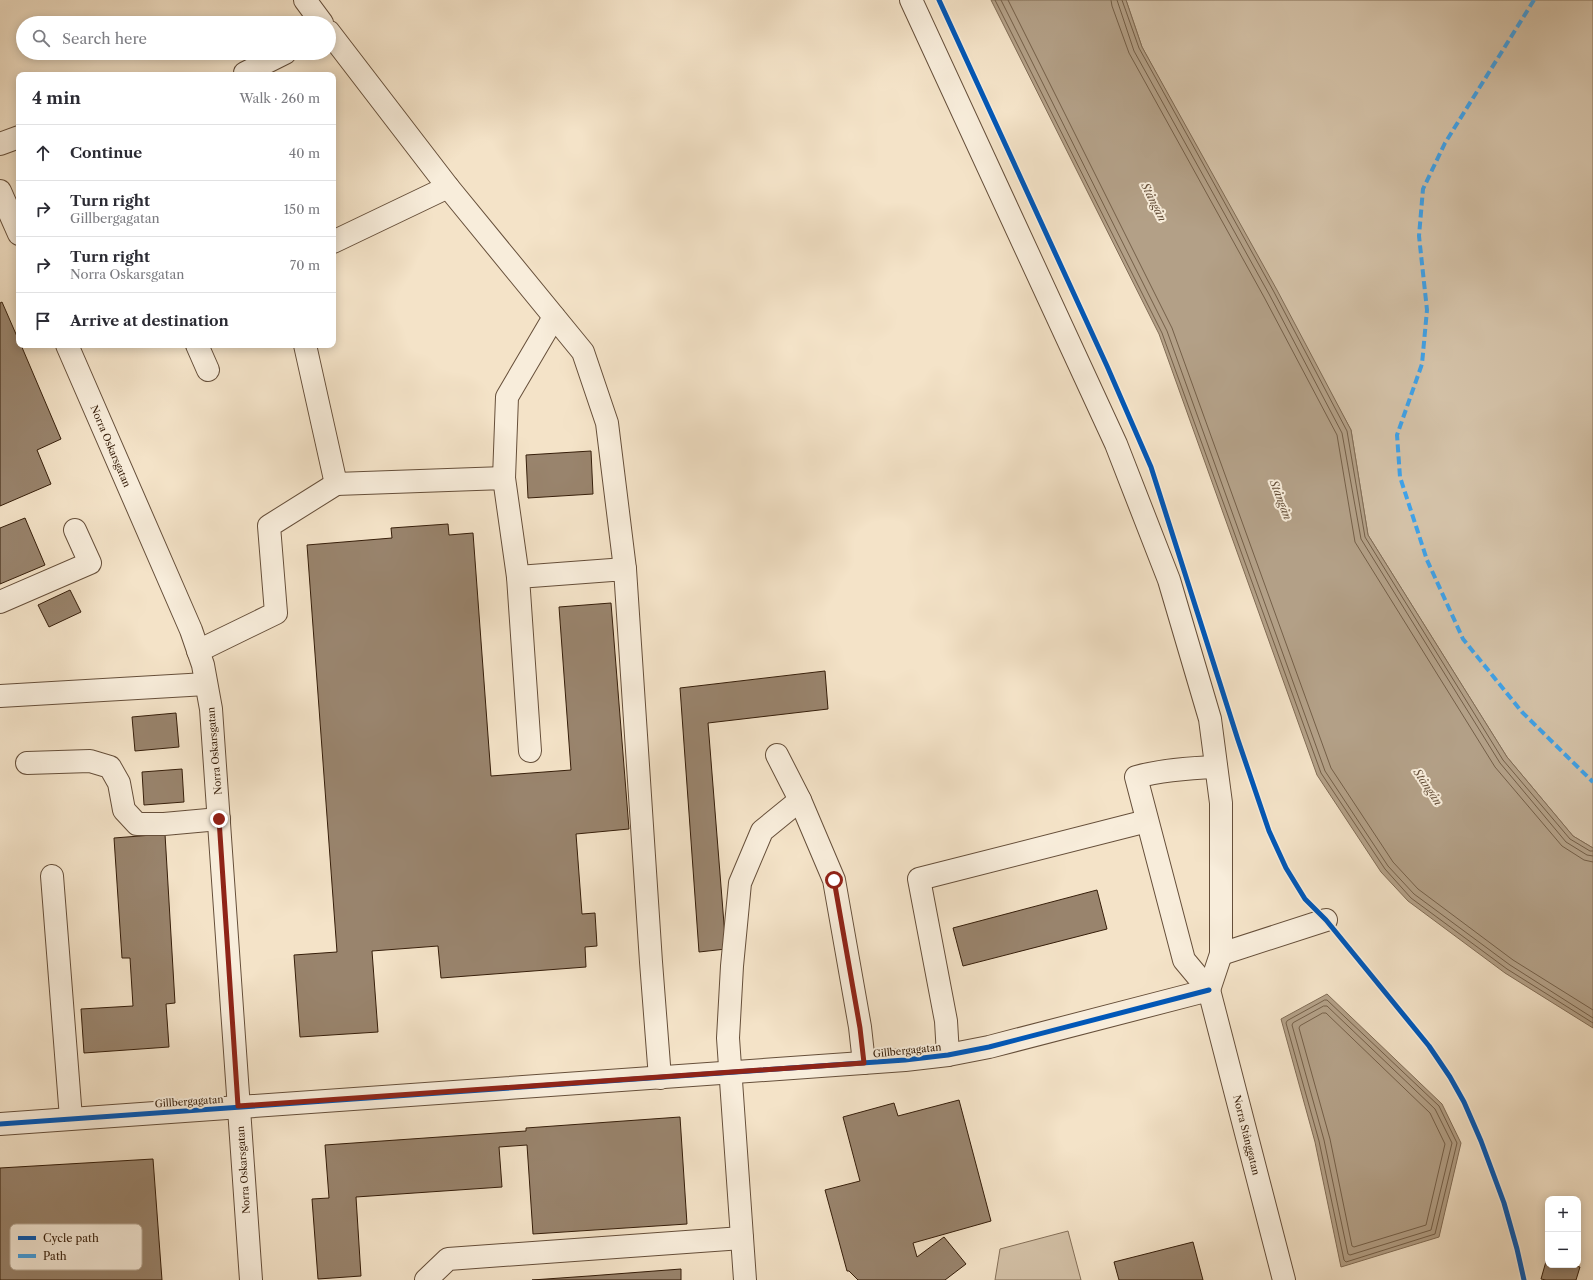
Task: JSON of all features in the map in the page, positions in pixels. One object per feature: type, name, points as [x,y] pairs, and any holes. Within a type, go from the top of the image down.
[{"type":"street","points":[[305,0],[317,16]]},
{"type":"street","points":[[911,0],[1116,444],[1169,580],[1210,719],[1221,803],[1221,954],[1209,990]]},
{"type":"street","points":[[336,41],[448,187],[583,352],[607,423],[625,569],[660,1078]]},
{"type":"street","points":[[245,72],[270,60]]},
{"type":"street","points":[[0,144],[16,138]]},
{"type":"street","points":[[336,241],[448,187]]},
{"type":"street","points":[[0,191],[16,227]]},
{"type":"street","points":[[530,751],[518,577],[504,478],[507,398],[554,317]]},
{"type":"street","name":"Norra Oskarsgatan","points":[[68,348],[188,623],[198,652],[211,709],[251,1280]]},
{"type":"street","points":[[198,348],[208,370]]},
{"type":"street","points":[[306,348],[336,484]]},
{"type":"street","points":[[198,652],[276,613],[269,526],[336,484],[504,478]]},
{"type":"street","points":[[0,602],[90,562],[75,530]]},
{"type":"street","points":[[518,577],[625,569]]},
{"type":"street","points":[[0,696],[206,684]]},
{"type":"street","points":[[777,755],[800,800],[834,880],[860,1028],[864,1063]]},
{"type":"street","points":[[27,763],[90,761],[110,767],[119,783],[124,810],[137,824],[164,824],[219,819]]},
{"type":"street","points":[[1209,990],[1184,960],[1136,777],[1158,771],[1216,767]]},
{"type":"street","points":[[745,1280],[729,1031],[732,966],[740,883],[762,831],[800,800]]},
{"type":"street","points":[[948,1055],[946,1021],[918,879],[1147,821]]},
{"type":"street","points":[[52,876],[70,1118]]},
{"type":"street","points":[[1221,954],[1326,920]]},
{"type":"street","name":"Gillbergagatan","points":[[1,1118],[70,1118],[732,1073],[948,1055],[989,1047],[1209,990]]},
{"type":"street","name":"Norra Stånggatan","points":[[1209,990],[1284,1280]]},
{"type":"street","points":[[426,1280],[448,1259],[742,1238]]},
{"type":"shaded area","points":[[1126,0],[1593,0],[1593,848],[1573,836],[1507,757],[1368,535],[1351,430],[1142,47]]},
{"type":"shaded area","points":[[1068,1231],[1081,1280],[995,1280],[1000,1249]]},
{"type":"water","name":"Stångån","points":[[991,0],[1126,0],[1142,47],[1277,290],[1351,430],[1368,535],[1507,757],[1573,836],[1593,848],[1593,1028],[1505,973],[1408,901],[1381,872],[1317,775],[1159,334]]},
{"type":"water","points":[[1327,994],[1442,1104],[1461,1143],[1439,1237],[1341,1267],[1315,1142],[1281,1019]]},
{"type":"building","points":[[2,302],[16,334],[16,348],[22,348],[61,439],[37,450],[51,484],[0,506],[0,303]]},
{"type":"building","points":[[591,451],[593,494],[528,498],[526,455]]},
{"type":"building","points":[[25,518],[45,565],[0,584],[0,528]]},
{"type":"building","points":[[448,524],[449,535],[473,533],[491,776],[571,770],[559,607],[611,603],[629,829],[576,834],[582,914],[595,913],[597,946],[585,947],[586,967],[441,978],[438,946],[372,951],[378,1032],[300,1037],[294,955],[337,952],[307,545],[392,538],[391,528]]},
{"type":"building","points":[[70,590],[81,612],[49,627],[38,605]]},
{"type":"building","points":[[825,671],[828,709],[708,723],[726,949],[699,952],[680,688]]},
{"type":"building","points":[[176,713],[179,747],[135,751],[132,717]]},
{"type":"building","points":[[182,769],[184,802],[144,805],[142,772]]},
{"type":"building","points":[[165,834],[175,1003],[166,1004],[169,1047],[84,1053],[81,1009],[133,1006],[130,958],[122,958],[114,838]]},
{"type":"building","points":[[1097,890],[1107,929],[963,966],[953,928]]},
{"type":"building","points":[[959,1100],[991,1221],[913,1243],[917,1257],[944,1237],[966,1264],[945,1280],[858,1280],[849,1271],[847,1271],[825,1190],[860,1181],[843,1117],[894,1103],[898,1116]]},
{"type":"building","points":[[680,1117],[687,1224],[533,1234],[527,1145],[499,1147],[502,1187],[356,1197],[361,1276],[318,1279],[312,1199],[329,1198],[325,1145],[526,1131],[526,1128]]},
{"type":"building","points":[[153,1159],[162,1280],[0,1280],[0,1168]]},
{"type":"building","points":[[1193,1242],[1203,1280],[1119,1280],[1114,1262]]},
{"type":"building","points":[[1545,1265],[1545,1268],[1580,1268],[1576,1280],[1541,1279]]},
{"type":"building","points":[[681,1269],[681,1280],[532,1280],[589,1276]]},
{"type":"marked path","points":[[1534,0],[1445,143],[1423,189],[1419,236],[1427,310],[1422,364],[1397,435],[1400,477],[1427,560],[1463,639],[1522,712],[1593,782]]},
{"type":"cycle path","points":[[939,0],[1107,366],[1151,467],[1238,740],[1269,831],[1286,868],[1305,899],[1326,920],[1429,1046],[1450,1077],[1464,1102],[1481,1141],[1504,1203],[1524,1280]]},
{"type":"cycle path","points":[[0,1124],[905,1060],[948,1055],[989,1047],[1209,990]]},
{"type":"route","points":[[219,819],[238,1106],[864,1063],[860,1028],[834,880]]}]
